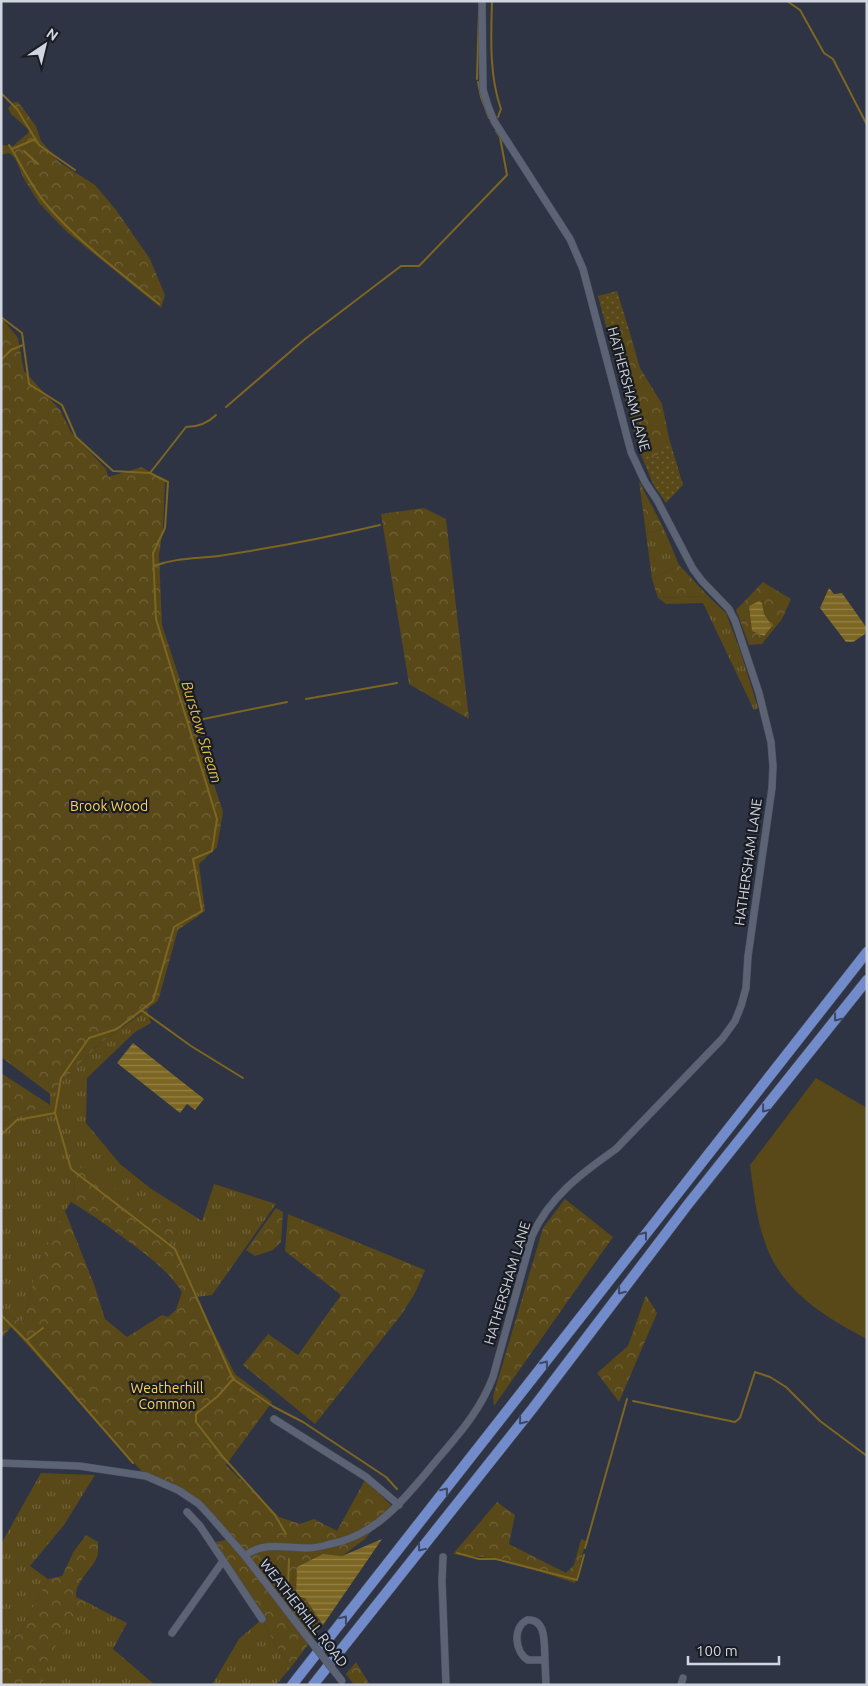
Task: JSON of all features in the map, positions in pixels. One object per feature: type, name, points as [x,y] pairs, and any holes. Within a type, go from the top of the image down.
[{"type":"highway","points":[[292,1685],[867,952]]},
{"type":"highway","points":[[313,1685],[533,1408],[689,1203],[867,980]]},
{"type":"street","name":"HATHERSHAM LANE","points":[[245,1556],[262,1548],[281,1546],[308,1548],[333,1544],[355,1536],[380,1521],[399,1505],[465,1426],[478,1409],[486,1394],[532,1236],[539,1220],[560,1193],[616,1149],[709,1054],[735,1021],[742,1006],[746,988],[748,956],[772,788],[773,766],[770,742],[759,693],[735,621],[729,609],[693,569],[657,500],[645,482],[631,452],[583,269],[573,246],[558,219],[494,121],[484,90],[482,1]]},
{"type":"street","points":[[274,1420],[366,1477],[399,1505]]},
{"type":"street","name":"WEATHERHILL ROAD","points":[[1,1463],[79,1466],[146,1476],[178,1490],[199,1504],[211,1516],[245,1556],[343,1683]]},
{"type":"street","points":[[187,1512],[200,1526],[262,1618]]},
{"type":"street","points":[[200,1526],[211,1516]]},
{"type":"street","points":[[443,1558],[442,1581],[446,1685]]},
{"type":"street","points":[[172,1633],[223,1561]]},
{"type":"street","points":[[546,1660],[528,1660],[520,1653],[518,1648],[518,1632],[522,1623],[526,1620],[537,1621],[542,1630],[546,1660],[546,1685]]},
{"type":"green space","points":[[14,102],[18,102],[36,126],[41,141],[59,162],[95,185],[116,210],[150,259],[165,295],[161,308],[67,232],[39,203],[24,179],[15,158],[9,153],[1,155],[1,145],[13,146],[29,130],[11,114],[8,108]]},
{"type":"green space","points":[[617,291],[629,330],[620,329],[621,339],[610,342],[598,296]]},
{"type":"green space","name":"Brook Wood","points":[[1,317],[18,338],[24,371],[60,410],[71,432],[106,469],[108,477],[142,467],[165,481],[163,528],[159,555],[162,625],[223,812],[217,847],[199,864],[205,911],[178,930],[158,1001],[100,1043],[50,1094],[1,1057]]},
{"type":"green space","points":[[619,329],[629,330],[640,368],[662,404],[669,438],[654,461],[639,450],[610,342],[621,339]]},
{"type":"green space","points":[[669,438],[683,485],[666,503],[654,486],[639,450],[654,460]]},
{"type":"green space","points":[[639,481],[664,529],[646,533]]},
{"type":"green space","points":[[424,508],[446,519],[469,719],[409,684],[381,514]]},
{"type":"green space","points":[[664,529],[679,565],[652,579],[646,533]]},
{"type":"green space","points":[[679,565],[708,596],[658,598],[652,579]]},
{"type":"green space","points":[[763,582],[791,599],[782,619],[762,644],[749,645],[736,610]]},
{"type":"green space","points":[[708,596],[726,613],[758,708],[754,710],[703,603],[666,604],[658,598]]},
{"type":"green space","points":[[147,1010],[151,1023],[135,1032],[87,1078],[86,1123],[120,1164],[150,1188],[202,1221],[214,1184],[276,1204],[212,1295],[197,1297],[176,1249],[167,1240],[177,1233],[71,1167],[75,1187],[71,1202],[37,1268],[23,1323],[1,1312],[1,1128],[11,1118],[50,1105],[50,1094],[100,1043]]},
{"type":"green space","points":[[1,1073],[50,1105],[11,1118],[1,1128]]},
{"type":"green space","points":[[816,1078],[867,1108],[867,1339],[824,1314],[799,1294],[788,1282],[770,1255],[762,1233],[757,1210],[750,1165]]},
{"type":"green space","name":"Weatherhill Common","points":[[71,1167],[87,1168],[177,1233],[167,1241],[177,1249],[194,1294],[235,1374],[272,1402],[226,1465],[279,1517],[300,1524],[314,1519],[337,1531],[365,1480],[391,1505],[365,1539],[342,1556],[323,1554],[305,1598],[323,1625],[291,1667],[212,1543],[229,1539],[199,1504],[146,1476],[11,1327],[1,1339],[1,1312],[23,1323],[37,1267],[65,1211],[95,1287],[105,1319],[127,1337],[162,1315],[168,1317],[176,1310],[182,1292],[165,1272],[117,1233],[71,1202],[75,1187]]},
{"type":"green space","points":[[565,1199],[613,1237],[494,1406],[493,1396],[543,1228]]},
{"type":"green space","points":[[276,1208],[283,1212],[281,1242],[273,1250],[255,1256],[246,1250]]},
{"type":"green space","points":[[288,1214],[425,1270],[415,1293],[401,1315],[315,1424],[243,1365],[268,1334],[298,1355],[341,1295],[285,1251]]},
{"type":"green space","points":[[646,1295],[657,1313],[619,1402],[597,1373],[628,1346]]},
{"type":"green space","points":[[41,1473],[95,1475],[64,1525],[30,1566],[48,1579],[20,1633],[1,1642],[1,1544]]},
{"type":"green space","points":[[497,1502],[515,1515],[509,1544],[566,1573],[574,1565],[581,1539],[586,1541],[575,1583],[502,1559],[453,1554]]},
{"type":"green space","points":[[86,1535],[98,1542],[98,1554],[93,1565],[78,1585],[76,1597],[93,1605],[80,1607],[76,1612],[40,1673],[45,1685],[1,1685],[1,1642],[20,1633],[48,1579],[62,1576],[74,1551]]},
{"type":"green space","points":[[84,1601],[127,1623],[113,1649],[155,1685],[23,1685]]},
{"type":"green space","points":[[262,1619],[275,1644],[291,1667],[276,1685],[212,1685],[239,1639]]},
{"type":"green space","points":[[356,1662],[370,1685],[354,1685],[346,1674]]},
{"type":"shaded area","points":[[829,588],[834,594],[842,593],[866,627],[865,634],[853,642],[846,642],[820,608]]},
{"type":"shaded area","points":[[759,601],[762,603],[764,614],[772,626],[764,636],[752,631],[749,606]]},
{"type":"shaded area","points":[[133,1043],[204,1099],[195,1110],[187,1104],[180,1113],[117,1063]]},
{"type":"shaded area","points":[[382,1539],[323,1625],[305,1598],[296,1596],[297,1567],[323,1554],[342,1556]]},
{"type":"waterway","points":[[492,1],[491,42],[494,83],[501,109],[498,117]]},
{"type":"waterway","points":[[787,1],[800,10],[824,53],[833,59],[867,125]]},
{"type":"waterway","points":[[477,79],[479,11]]},
{"type":"waterway","points":[[478,82],[481,97],[489,118]]},
{"type":"waterway","points":[[1,93],[17,109],[39,145],[75,170]]},
{"type":"waterway","points":[[226,407],[305,339],[401,266],[419,266],[507,175],[500,137],[496,131]]},
{"type":"waterway","points":[[12,149],[36,139]]},
{"type":"waterway","points":[[9,145],[36,190],[58,218],[100,256],[159,304]]},
{"type":"waterway","points":[[24,151],[38,164]]},
{"type":"waterway","name":"Burstow Stream","points":[[1,317],[22,333],[29,384],[62,405],[76,437],[113,471],[150,473],[168,482],[165,528],[153,553],[156,619],[217,819],[212,851],[193,859],[202,911],[174,927],[153,1001],[117,1029],[89,1038],[61,1078],[55,1113],[71,1169],[175,1249],[233,1379],[274,1407],[303,1422],[386,1477],[397,1489]]},
{"type":"waterway","points":[[1,360],[11,350],[23,345]]},
{"type":"waterway","points":[[150,473],[186,427],[202,424],[216,415]]},
{"type":"waterway","points":[[154,566],[180,560],[225,555],[283,545],[380,525]]},
{"type":"waterway","points":[[306,699],[397,683]]},
{"type":"waterway","points":[[189,722],[287,702]]},
{"type":"waterway","points":[[141,1010],[191,1046],[243,1078]]},
{"type":"waterway","name":"Burstow Stream","points":[[1,1135],[17,1120],[55,1113]]},
{"type":"waterway","points":[[1,1315],[27,1341],[133,1463]]},
{"type":"waterway","points":[[27,1340],[43,1328]]},
{"type":"waterway","points":[[633,1401],[735,1422],[740,1418],[755,1372],[770,1377],[786,1387],[820,1421],[867,1456]]},
{"type":"waterway","points":[[233,1379],[218,1396],[196,1414],[196,1422],[223,1457],[275,1515],[286,1534]]},
{"type":"waterway","points":[[585,1548],[627,1399]]},
{"type":"waterway","points":[[457,1553],[479,1559],[496,1559],[577,1580],[584,1555]]},
{"type":"waterway","points":[[288,1585],[289,1559]]}]
